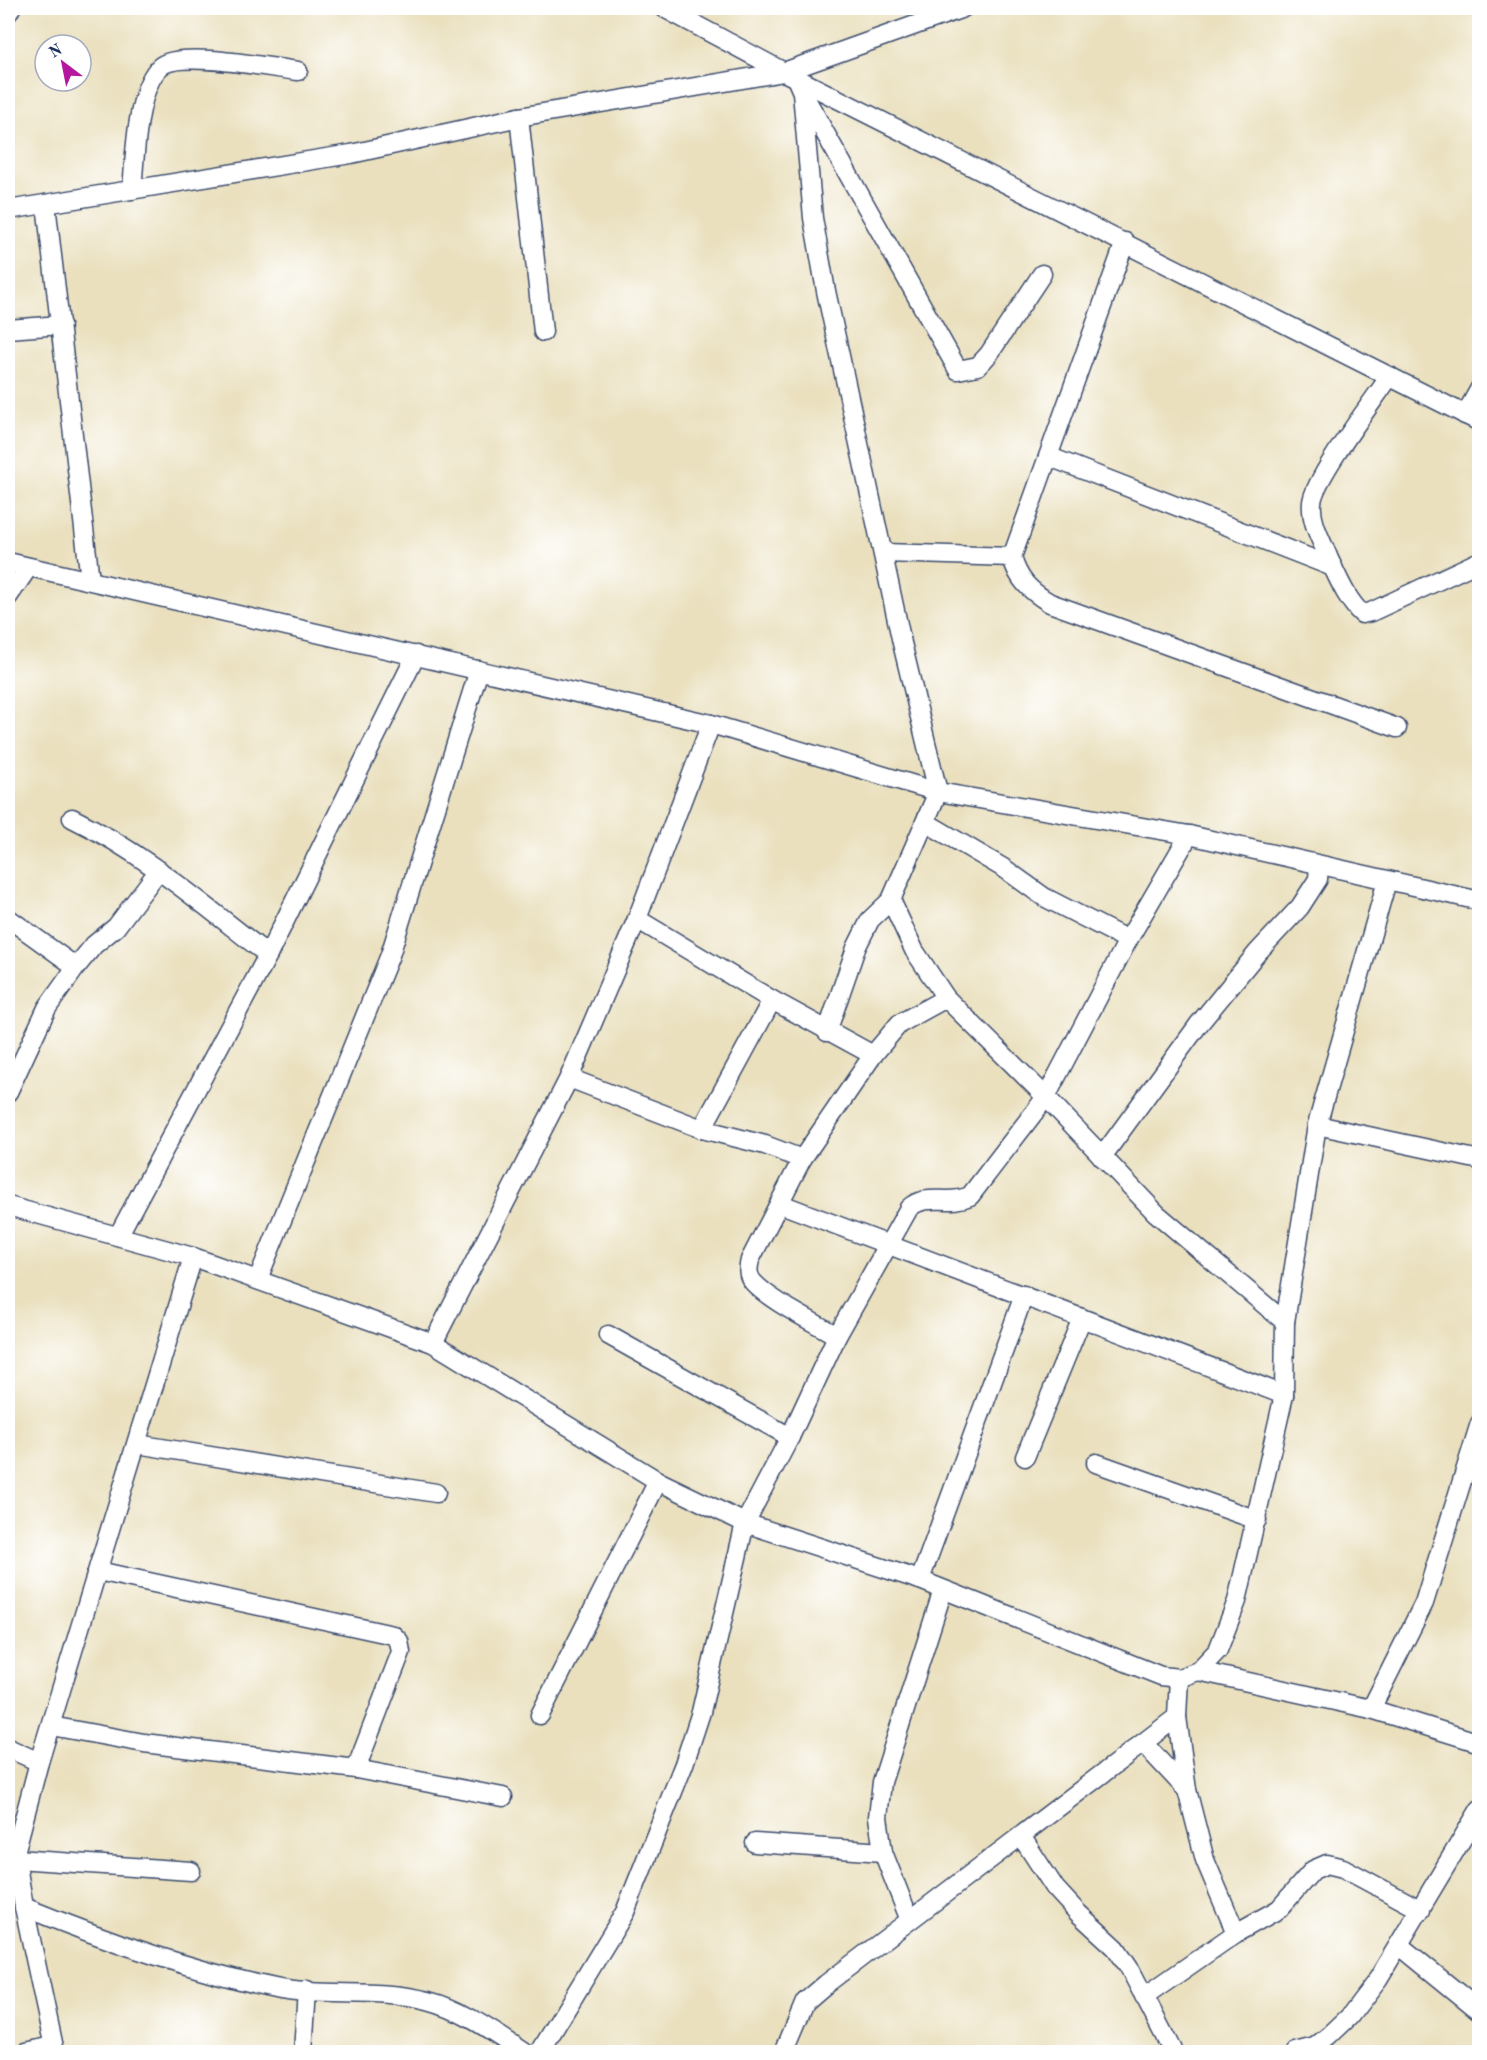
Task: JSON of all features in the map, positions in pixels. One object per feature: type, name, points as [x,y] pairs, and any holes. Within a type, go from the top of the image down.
[{"type":"street","points":[[8,14],[11,8]]},
{"type":"street","points":[[663,8],[794,80],[1125,242],[1472,419],[1479,388]]},
{"type":"street","points":[[8,210],[351,154],[519,117],[794,80],[963,8]]},
{"type":"street","points":[[132,190],[144,100],[151,81],[162,66],[176,60],[201,59],[298,71]]},
{"type":"street","points":[[794,80],[958,370],[978,366],[989,354],[1042,273]]},
{"type":"street","points":[[794,80],[813,218],[826,291],[938,792],[927,823],[891,900],[870,920],[856,948],[828,1032]]},
{"type":"street","points":[[519,117],[543,332]]},
{"type":"street","points":[[46,204],[90,580]]},
{"type":"street","points":[[1125,242],[1050,458],[1012,557],[1015,569],[1028,590],[1050,603],[1397,728]]},
{"type":"street","points":[[8,330],[61,325]]},
{"type":"street","points":[[1390,376],[1320,480],[1312,501],[1314,525],[1333,567],[1353,606],[1362,614],[1371,612],[1479,561]]},
{"type":"street","points":[[1050,458],[1333,567]]},
{"type":"street","points":[[884,553],[1012,557]]},
{"type":"street","points":[[8,562],[711,724],[938,792],[1190,835],[1479,901]]},
{"type":"street","points":[[8,597],[28,568]]},
{"type":"street","points":[[118,1236],[268,955],[416,655]]},
{"type":"street","points":[[258,1279],[390,955],[479,670]]},
{"type":"street","points":[[433,1343],[569,1078],[637,919],[711,724]]},
{"type":"street","points":[[72,818],[105,834],[159,870],[268,955]]},
{"type":"street","points":[[927,823],[1005,869],[1044,897],[1128,940]]},
{"type":"street","points":[[540,2052],[626,1912],[684,1764],[701,1712],[745,1523],[790,1437],[837,1336],[909,1208],[917,1202],[928,1199],[958,1202],[970,1196],[1046,1097],[1128,940],[1190,835]]},
{"type":"street","points":[[1102,1157],[1199,1024],[1257,953],[1300,907],[1318,879],[1319,866]]},
{"type":"street","points":[[8,1092],[47,1008],[76,967],[94,945],[116,927],[159,870]]},
{"type":"street","points":[[8,1206],[193,1257],[433,1343],[658,1481],[745,1523],[920,1580],[1161,1676],[1179,1678],[1198,1671],[1218,1650],[1237,1601],[1284,1395],[1285,1322],[1317,1125],[1387,881]]},
{"type":"street","points":[[891,900],[914,950],[946,998],[1046,1097],[1156,1213],[1285,1322]]},
{"type":"street","points":[[8,918],[76,967]]},
{"type":"street","points":[[637,919],[772,1000],[873,1055]]},
{"type":"street","points":[[837,1336],[798,1314],[753,1282],[748,1272],[750,1260],[802,1159],[873,1055],[899,1024],[946,998]]},
{"type":"street","points":[[702,1129],[772,1000]]},
{"type":"street","points":[[569,1078],[702,1129],[765,1145],[802,1159]]},
{"type":"street","points":[[1317,1125],[1479,1160]]},
{"type":"street","points":[[780,1204],[1284,1395]]},
{"type":"street","points":[[26,2052],[54,2049],[13,1856],[39,1762],[138,1444],[193,1257]]},
{"type":"street","points":[[920,1580],[1024,1295]]},
{"type":"street","points":[[1025,1457],[1082,1318]]},
{"type":"street","points":[[608,1335],[790,1437]]},
{"type":"street","points":[[1371,1709],[1424,1603],[1479,1423]]},
{"type":"street","points":[[138,1444],[435,1493]]},
{"type":"street","points":[[1096,1463],[1257,1520]]},
{"type":"street","points":[[540,1715],[658,1481]]},
{"type":"street","points":[[98,1571],[393,1635],[399,1641],[401,1652],[357,1769]]},
{"type":"street","points":[[909,1918],[883,1852],[878,1817],[882,1782],[944,1590]]},
{"type":"street","points":[[1198,1671],[1371,1709],[1479,1743]]},
{"type":"street","points":[[1179,1678],[1177,1717],[1187,1790],[1205,1860],[1236,1933]]},
{"type":"street","points":[[784,2052],[805,2002],[909,1918],[1177,1717]]},
{"type":"street","points":[[51,1726],[144,1743],[357,1769],[503,1797]]},
{"type":"street","points":[[1143,1743],[1187,1790]]},
{"type":"street","points":[[8,1748],[39,1762]]},
{"type":"street","points":[[1295,2052],[1315,2050],[1349,2017],[1473,1837],[1479,1809]]},
{"type":"street","points":[[1021,1836],[1055,1888],[1116,1948],[1173,2052]]},
{"type":"street","points":[[755,1843],[883,1852]]},
{"type":"street","points":[[13,1856],[191,1871]]},
{"type":"street","points":[[1144,1997],[1236,1933],[1279,1909],[1313,1870],[1326,1864],[1343,1868],[1421,1910]]},
{"type":"street","points":[[24,1907],[93,1935],[214,1974],[278,1988],[428,2001],[463,2016],[524,2052]]},
{"type":"street","points":[[1399,1945],[1479,2011]]},
{"type":"street","points":[[303,2052],[308,1990]]}]
